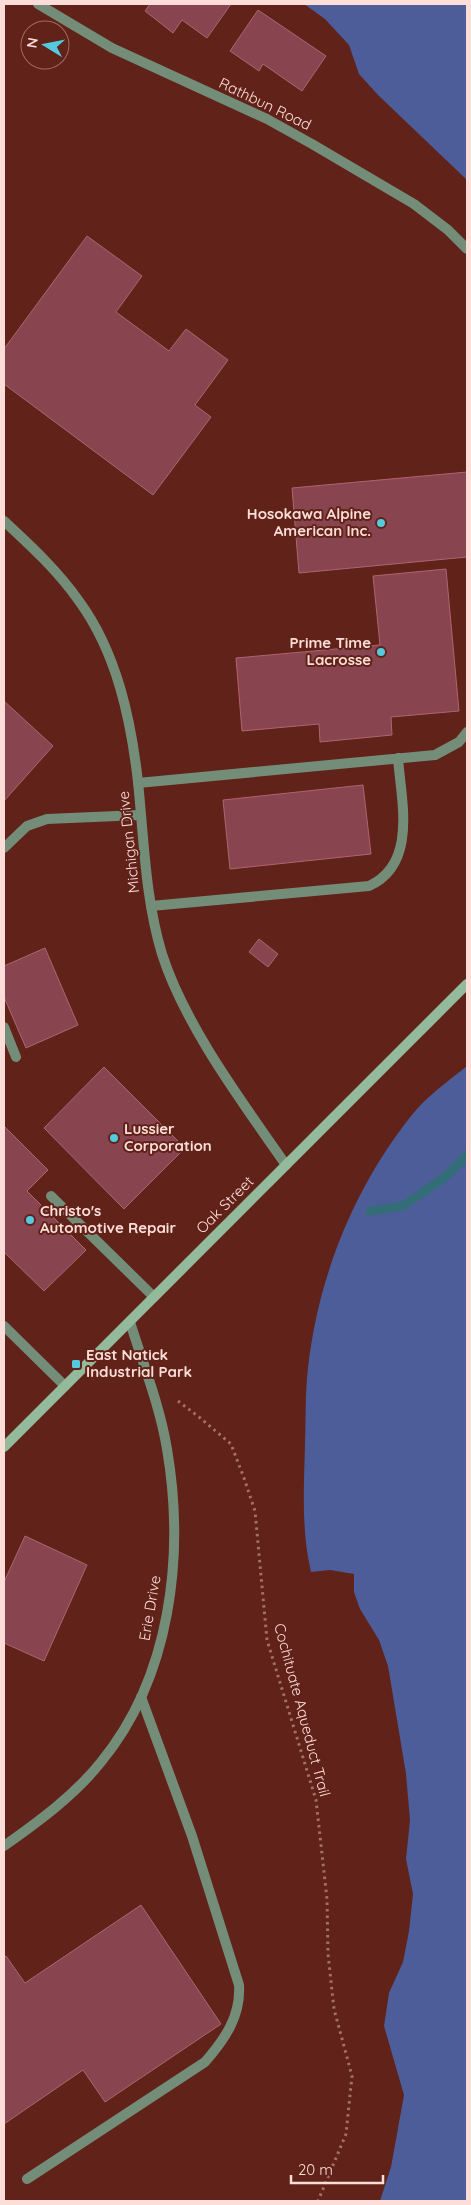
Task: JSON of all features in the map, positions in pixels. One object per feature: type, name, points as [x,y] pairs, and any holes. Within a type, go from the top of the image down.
[{"type":"main road","name":"Oak Street","points":[[4,1447],[467,984]]},
{"type":"street","name":"Rathbun Road","points":[[38,4],[112,48],[267,119],[312,144],[414,204],[467,249]]},
{"type":"street","name":"Michigan Drive","points":[[4,522],[47,562],[80,601],[103,642],[117,679],[130,723],[151,906],[162,954],[184,1005],[222,1070],[286,1165]]},
{"type":"street","points":[[138,783],[435,755],[460,742],[467,732]]},
{"type":"street","points":[[151,906],[369,886],[377,882],[397,860],[404,833],[398,758]]},
{"type":"street","points":[[4,848],[27,826],[47,819],[140,815]]},
{"type":"street","points":[[4,1027],[16,1056]]},
{"type":"street","points":[[52,1196],[154,1297]]},
{"type":"street","name":"Erie Drive","points":[[4,1846],[69,1794],[100,1764],[122,1732],[141,1696],[157,1654],[165,1622],[171,1582],[173,1541],[172,1483],[159,1412],[130,1322]]},
{"type":"street","points":[[4,1326],[65,1386]]},
{"type":"street","points":[[27,2179],[205,2062],[227,2035],[238,2008],[239,1985],[192,1836],[141,1696]]},
{"type":"path","name":"Cochituate Aqueduct Trail","points":[[149,1381],[199,1417],[231,1444],[255,1510],[267,1640],[316,1800],[334,2009],[352,2076],[346,2134],[318,2201]]},
{"type":"shaded area","points":[[304,4],[467,4],[467,180],[378,95],[359,74],[349,45],[325,19]]},
{"type":"shaded area","points":[[467,1066],[467,2201],[380,2201],[391,2167],[404,2095],[384,2026],[389,1993],[403,1962],[413,1894],[406,1859],[410,1820],[406,1774],[388,1666],[379,1640],[360,1609],[354,1592],[354,1574],[330,1570],[311,1572],[304,1508],[307,1377],[320,1300],[330,1267],[356,1203],[372,1173],[411,1116],[430,1096]]},
{"type":"building","points":[[150,4],[231,4],[207,38],[182,20],[173,33],[145,11]]},
{"type":"building","points":[[258,10],[326,56],[302,91],[263,64],[259,71],[230,51]]},
{"type":"building","points":[[87,236],[142,276],[116,312],[169,351],[186,329],[228,360],[195,405],[211,417],[153,495],[4,384],[4,349]]},
{"type":"building","name":"Hosokawa Alpine American Inc.","points":[[467,472],[467,557],[299,573],[292,488]]},
{"type":"building","name":"Prime Time Lacrosse","points":[[446,569],[459,711],[391,717],[392,735],[320,742],[319,724],[242,731],[236,658],[380,645],[373,576]]},
{"type":"building","points":[[4,701],[53,746],[4,801]]},
{"type":"building","points":[[363,785],[371,854],[230,869],[223,800]]},
{"type":"building","points":[[259,939],[278,954],[268,967],[249,952]]},
{"type":"building","points":[[45,948],[78,1025],[26,1048],[4,997],[4,966]]},
{"type":"building","name":"Lussier Corporation","points":[[104,1067],[185,1148],[124,1209],[44,1128]]},
{"type":"building","name":"Christo's Automotive Repair","points":[[4,1126],[48,1170],[27,1191],[86,1250],[44,1291],[4,1252]]},
{"type":"building","points":[[25,1536],[87,1565],[44,1661],[4,1643],[4,1582]]},
{"type":"building","points":[[141,1905],[221,2024],[105,2102],[83,2070],[4,2124],[4,1957],[6,1956],[25,1983]]},
{"type":"waterway","points":[[370,1211],[403,1206],[445,1177],[467,1155]]},
{"type":"place","name":"Hosokawa Alpine American Inc.","points":[[381,523]]},
{"type":"place","name":"Prime Time Lacrosse","points":[[381,652]]},
{"type":"place","name":"Lussier Corporation","points":[[114,1138]]},
{"type":"place","name":"Christo's Automotive Repair","points":[[30,1220]]},
{"type":"place","name":"East Natick Industrial Park","points":[[76,1364]]}]
